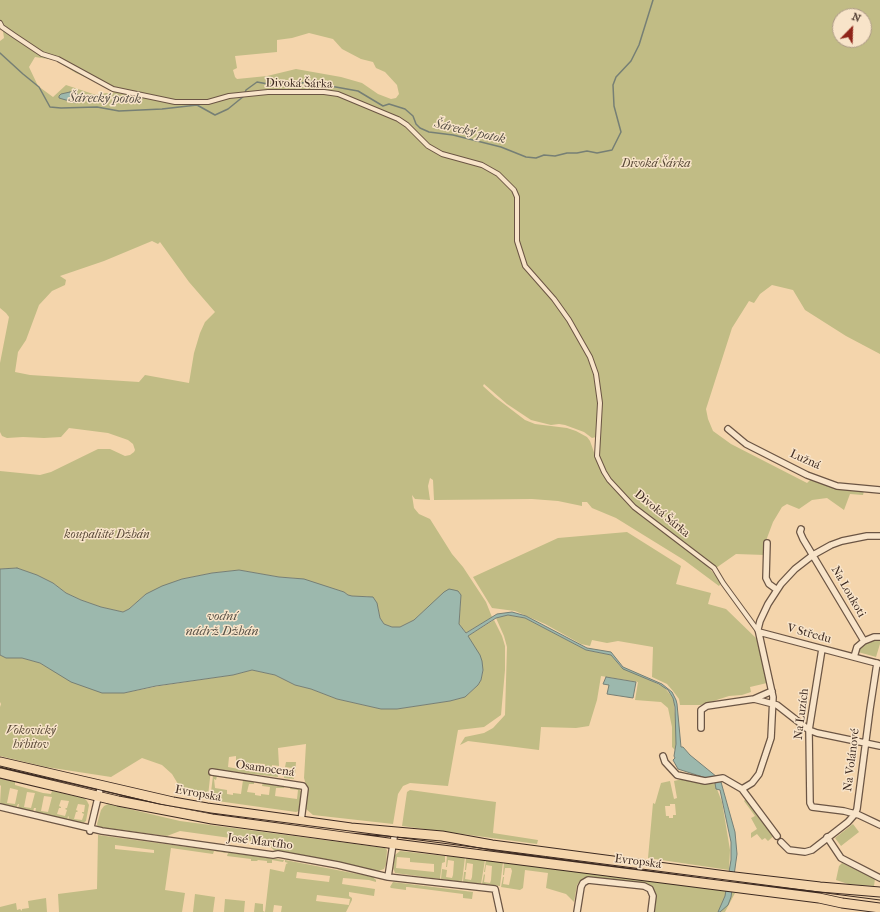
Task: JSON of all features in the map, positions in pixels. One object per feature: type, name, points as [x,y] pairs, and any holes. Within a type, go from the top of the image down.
[{"type":"main road","name":"Evropská","points":[[0,762],[207,808],[351,828],[442,836],[507,847],[726,876],[820,887],[880,892]]},
{"type":"main road","name":"Evropská","points":[[0,773],[98,796],[199,817],[393,844],[725,885],[880,908]]},
{"type":"street","name":"Divoká Šárka","points":[[0,23],[2,27],[42,54],[58,59],[113,89],[175,102],[208,102],[229,96],[268,92],[324,92],[338,94],[398,119],[407,125],[428,146],[442,154],[482,165],[498,174],[514,190],[516,197],[517,241],[525,266],[552,297],[569,320],[583,342],[592,362],[596,374],[600,403],[597,456],[604,472],[609,480],[634,507],[714,568],[723,583],[759,632]]},
{"type":"street","name":"Lužná","points":[[728,429],[746,444],[807,475],[837,486],[880,490]]},
{"type":"street","name":"Na Loukoti","points":[[801,529],[800,532],[803,539],[864,641]]},
{"type":"street","points":[[742,789],[756,779],[762,768],[771,738],[773,703],[772,691],[759,632],[760,621],[776,589],[795,569],[813,555],[831,545],[842,541],[867,536],[880,536]]},
{"type":"street","points":[[767,543],[766,578],[769,584],[776,589]]},
{"type":"street","name":"V Středu","points":[[759,632],[879,664]]},
{"type":"street","points":[[854,657],[857,647],[864,641],[874,637],[880,637]]},
{"type":"street","name":"Na Luzích","points":[[822,649],[809,730],[811,805],[814,808],[855,814]]},
{"type":"street","name":"Na Volánové","points":[[855,814],[857,809],[865,743],[879,664]]},
{"type":"street","points":[[701,728],[700,713],[702,708],[706,706],[754,699],[772,691]]},
{"type":"street","points":[[754,699],[773,703],[809,730],[829,736],[880,746]]},
{"type":"street","points":[[663,756],[665,762],[677,775],[707,781],[721,778],[742,789],[777,836]]},
{"type":"street","name":"Osamocená","points":[[212,772],[303,786],[305,789],[302,821]]},
{"type":"street","points":[[90,830],[101,785]]},
{"type":"street","name":"José Martího","points":[[0,807],[90,830],[273,855],[278,854],[338,864],[388,876],[495,889],[501,912]]},
{"type":"street","points":[[781,842],[789,850],[805,852],[814,848],[848,822],[855,814],[880,825]]},
{"type":"street","points":[[388,876],[395,831]]},
{"type":"street","points":[[827,837],[841,858],[880,878]]},
{"type":"street","points":[[577,912],[581,887],[583,882],[588,880],[644,886],[650,889],[653,896],[651,912]]},
{"type":"green space","name":"Divoká Šárka","points":[[0,0],[880,0],[880,354],[846,336],[805,310],[793,290],[772,285],[760,294],[754,303],[749,301],[732,328],[706,409],[713,431],[731,444],[807,483],[812,478],[831,487],[864,491],[863,495],[850,494],[844,510],[827,498],[812,500],[799,509],[787,504],[782,507],[773,522],[767,538],[765,555],[736,554],[716,568],[643,513],[609,478],[599,456],[602,411],[600,410],[596,437],[592,438],[584,432],[565,425],[551,425],[531,420],[507,404],[484,384],[483,386],[495,397],[525,420],[535,424],[567,428],[587,437],[590,441],[600,469],[634,509],[697,557],[711,570],[721,583],[719,586],[684,560],[616,518],[592,508],[587,502],[582,502],[582,506],[558,501],[532,499],[434,500],[433,480],[430,478],[428,486],[430,500],[415,499],[412,495],[414,508],[419,514],[430,519],[452,554],[463,567],[486,602],[492,617],[466,633],[459,624],[461,595],[434,602],[414,620],[400,627],[392,627],[384,624],[380,618],[378,608],[367,596],[352,596],[344,592],[294,578],[239,570],[212,573],[182,579],[146,594],[129,609],[123,612],[101,607],[81,600],[66,593],[53,583],[37,575],[17,568],[0,569],[0,471],[40,475],[51,472],[98,449],[110,449],[125,456],[130,455],[135,450],[133,444],[128,440],[108,433],[69,428],[61,437],[7,438],[2,436],[0,432],[0,363],[9,317],[0,308],[0,41],[4,38],[3,31],[0,29]],"holes":[[[309,33],[333,39],[342,49],[361,59],[373,62],[376,68],[385,72],[397,85],[399,94],[396,98],[391,99],[378,94],[362,83],[341,77],[296,69],[267,76],[237,79],[235,77],[233,70],[237,68],[235,56],[277,52],[277,40],[292,38]],[[35,57],[55,60],[76,73],[90,79],[94,76],[114,87],[113,94],[106,93],[96,95],[66,85],[53,97],[38,86],[29,67]],[[152,241],[158,244],[160,242],[189,282],[215,312],[205,322],[200,333],[194,353],[189,383],[145,375],[139,382],[30,375],[15,372],[18,352],[26,340],[39,305],[52,291],[65,285],[66,280],[60,276],[104,261]]]},
{"type":"green space","points":[[627,532],[681,566],[676,584],[711,593],[708,604],[726,609],[757,639],[767,683],[750,687],[751,692],[742,695],[729,696],[701,705],[680,705],[679,699],[667,684],[652,677],[653,647],[618,641],[607,643],[592,640],[590,646],[581,644],[545,624],[515,611],[492,608],[473,577],[558,538]]},
{"type":"green space","points":[[508,615],[525,618],[586,650],[611,655],[620,666],[664,687],[673,698],[674,702],[676,726],[675,750],[672,747],[672,727],[668,708],[661,702],[635,700],[638,682],[601,676],[597,700],[589,726],[576,728],[541,727],[539,750],[468,741],[460,745],[465,737],[484,733],[493,728],[505,715],[507,647],[496,618]]},
{"type":"green space","name":"Vokovický hřbitov","points":[[494,620],[502,636],[505,646],[505,670],[501,715],[484,727],[458,730],[448,786],[410,783],[403,786],[398,794],[393,824],[313,815],[306,809],[307,788],[304,778],[306,744],[278,748],[279,766],[272,765],[271,773],[278,774],[278,777],[211,769],[208,796],[181,789],[172,774],[162,765],[142,758],[111,777],[46,767],[0,756],[0,655],[6,658],[22,658],[40,663],[52,670],[124,693],[159,686],[233,675],[252,670],[275,675],[295,685],[311,689],[337,699],[381,709],[397,709],[450,701],[465,697],[478,685],[481,680],[483,670],[468,636]],"holes":[[[236,756],[236,761],[244,760],[244,770],[228,767],[229,757]],[[252,763],[265,764],[264,772],[251,770]]]},
{"type":"green space","points":[[880,638],[880,644],[876,657],[858,652],[859,648],[866,641]]},
{"type":"green space","points":[[286,762],[296,762],[295,774],[292,774],[294,779],[284,778],[284,775],[291,775],[292,768],[285,767]]},
{"type":"green space","points":[[213,776],[217,776],[216,780],[214,779],[215,788],[227,790],[227,794],[233,795],[233,793],[241,794],[243,780],[254,781],[254,784],[249,784],[247,792],[255,793],[255,795],[261,796],[261,794],[269,795],[270,787],[262,786],[263,782],[285,785],[284,788],[276,788],[275,796],[297,799],[298,790],[290,789],[291,786],[298,787],[301,792],[299,811],[296,812],[210,800]]},
{"type":"green space","points":[[0,779],[15,782],[15,785],[43,793],[51,794],[52,791],[84,798],[89,805],[86,821],[82,824],[68,820],[68,816],[67,820],[35,813],[36,808],[34,808],[33,812],[18,809],[19,804],[16,808],[0,804]],"holes":[[[10,788],[18,790],[15,804],[7,803]],[[27,792],[35,793],[31,808],[24,807]],[[44,796],[52,797],[48,812],[41,811]],[[61,800],[69,801],[67,808],[65,809],[67,810],[65,816],[57,814],[59,808],[61,807],[59,806]],[[78,804],[85,805],[84,812],[82,812],[84,814],[82,820],[74,819],[76,812],[78,811],[76,810]]]},
{"type":"green space","points":[[683,779],[715,784],[722,802],[730,850],[729,870],[648,858],[653,803],[655,804],[661,783],[670,781],[674,799],[677,798],[674,781]],"holes":[[[675,804],[676,815],[673,815],[673,818],[669,818],[669,816],[666,816],[665,806]]]},
{"type":"green space","points":[[410,790],[496,802],[493,833],[538,840],[537,844],[402,826],[407,792]]},
{"type":"green space","points":[[746,799],[777,833],[768,841],[765,838],[762,840],[757,834],[751,838],[751,833],[757,829],[751,818],[755,816],[744,801]]},
{"type":"green space","points":[[108,804],[180,821],[385,848],[387,850],[386,864],[384,869],[378,871],[275,851],[266,843],[180,831],[167,836],[98,827],[97,824],[101,810]]},
{"type":"green space","points":[[853,824],[859,832],[841,846],[835,838]]},
{"type":"green space","points":[[98,835],[284,860],[283,862],[272,860],[272,863],[267,863],[267,861],[251,861],[251,859],[227,856],[228,853],[214,851],[213,854],[171,848],[165,890],[185,893],[182,912],[59,912],[58,894],[97,889]],"holes":[[[115,845],[154,850],[154,853],[115,849]]]},
{"type":"green space","points":[[400,851],[445,856],[445,862],[442,863],[440,879],[395,873],[393,868],[395,855]],"holes":[[[397,857],[410,858],[410,862],[434,864],[434,872],[396,868]]]},
{"type":"green space","points":[[447,856],[465,857],[462,882],[441,879],[442,869],[447,870],[446,877],[452,878],[453,875],[454,861],[448,860],[446,867]]},
{"type":"green space","points":[[466,857],[485,860],[481,884],[463,882],[464,872],[466,872],[465,879],[471,880],[472,877],[473,864],[467,863],[465,870]]},
{"type":"green space","points":[[285,860],[373,877],[376,880],[376,882],[343,878],[342,884],[375,889],[374,896],[349,892],[349,896],[352,900],[346,912],[281,912],[282,906],[274,905],[273,912],[265,912],[270,869],[284,872],[286,864],[288,863],[285,862]],"holes":[[[297,872],[330,876],[329,882],[296,878]],[[317,895],[350,899],[349,905],[316,901]]]},
{"type":"green space","points":[[486,860],[503,862],[500,886],[482,884],[484,874],[484,882],[490,883],[491,880],[492,866],[486,865],[484,872]]},
{"type":"green space","points":[[504,862],[735,893],[725,912],[653,912],[656,896],[652,888],[587,878],[580,881],[577,885],[574,902],[566,894],[546,888],[548,873],[525,870],[523,888],[520,890],[501,887],[503,877],[503,884],[509,885],[512,871],[511,868],[505,868],[503,875]]},
{"type":"green space","points":[[842,863],[875,879],[874,886],[848,884],[836,880],[839,866]]},
{"type":"green space","points":[[393,882],[473,892],[472,899],[463,898],[463,894],[408,887],[406,887],[406,890],[391,888],[390,887]]},
{"type":"green space","points":[[195,894],[215,897],[213,912],[193,912]]},
{"type":"green space","points":[[46,898],[47,912],[0,912],[0,907],[16,903],[17,910],[20,909],[22,911],[22,909],[29,908],[28,901]]},
{"type":"green space","points":[[225,899],[245,901],[244,912],[224,912]]},
{"type":"green space","points":[[255,903],[263,904],[263,911],[265,912],[254,912]]},
{"type":"water","points":[[76,92],[78,95],[76,103],[59,98],[61,94]]},
{"type":"water","name":"vodní nádrž Džbán","points":[[17,568],[37,575],[53,583],[66,593],[81,600],[101,607],[123,612],[129,609],[146,594],[162,586],[182,579],[212,573],[239,570],[279,577],[304,579],[344,592],[348,595],[373,597],[377,603],[380,618],[384,624],[392,627],[400,627],[414,620],[449,589],[458,591],[461,595],[459,624],[466,633],[497,614],[512,612],[526,616],[587,648],[611,652],[623,667],[662,684],[672,692],[677,704],[681,747],[683,747],[721,782],[735,832],[737,854],[731,897],[728,905],[718,912],[725,896],[731,860],[731,842],[720,790],[716,789],[715,783],[706,778],[678,769],[673,760],[675,758],[676,744],[675,707],[673,698],[668,690],[659,684],[623,669],[611,655],[586,650],[525,618],[508,615],[496,618],[468,636],[482,661],[483,670],[481,680],[478,685],[465,697],[450,701],[397,709],[381,709],[337,699],[311,689],[295,685],[275,675],[252,670],[233,675],[156,686],[124,693],[102,693],[71,682],[40,663],[22,658],[6,658],[0,655],[0,569]]},
{"type":"water","points":[[606,677],[636,682],[633,698],[607,694],[609,685],[603,684]]},
{"type":"waterway","name":"Šárecký potok","points":[[245,93],[246,90],[257,82],[289,85],[314,81],[319,84],[358,91],[383,106],[389,104],[405,109],[413,116],[416,124],[420,128],[429,132],[453,135],[501,147],[526,157],[536,158],[544,155],[555,156],[587,151],[597,153],[612,150],[621,132],[614,106],[613,85],[616,77],[631,61],[639,45],[653,0]]},
{"type":"waterway","name":"Šárecký potok","points":[[0,53],[39,87],[50,107],[97,107],[119,111],[162,109],[197,105],[215,115],[228,109],[244,96]]},
{"type":"tram line","points":[[0,766],[159,804],[211,813],[880,900]]},
{"type":"park label","name":"koupaliště Džbán","points":[[107,535]]}]
